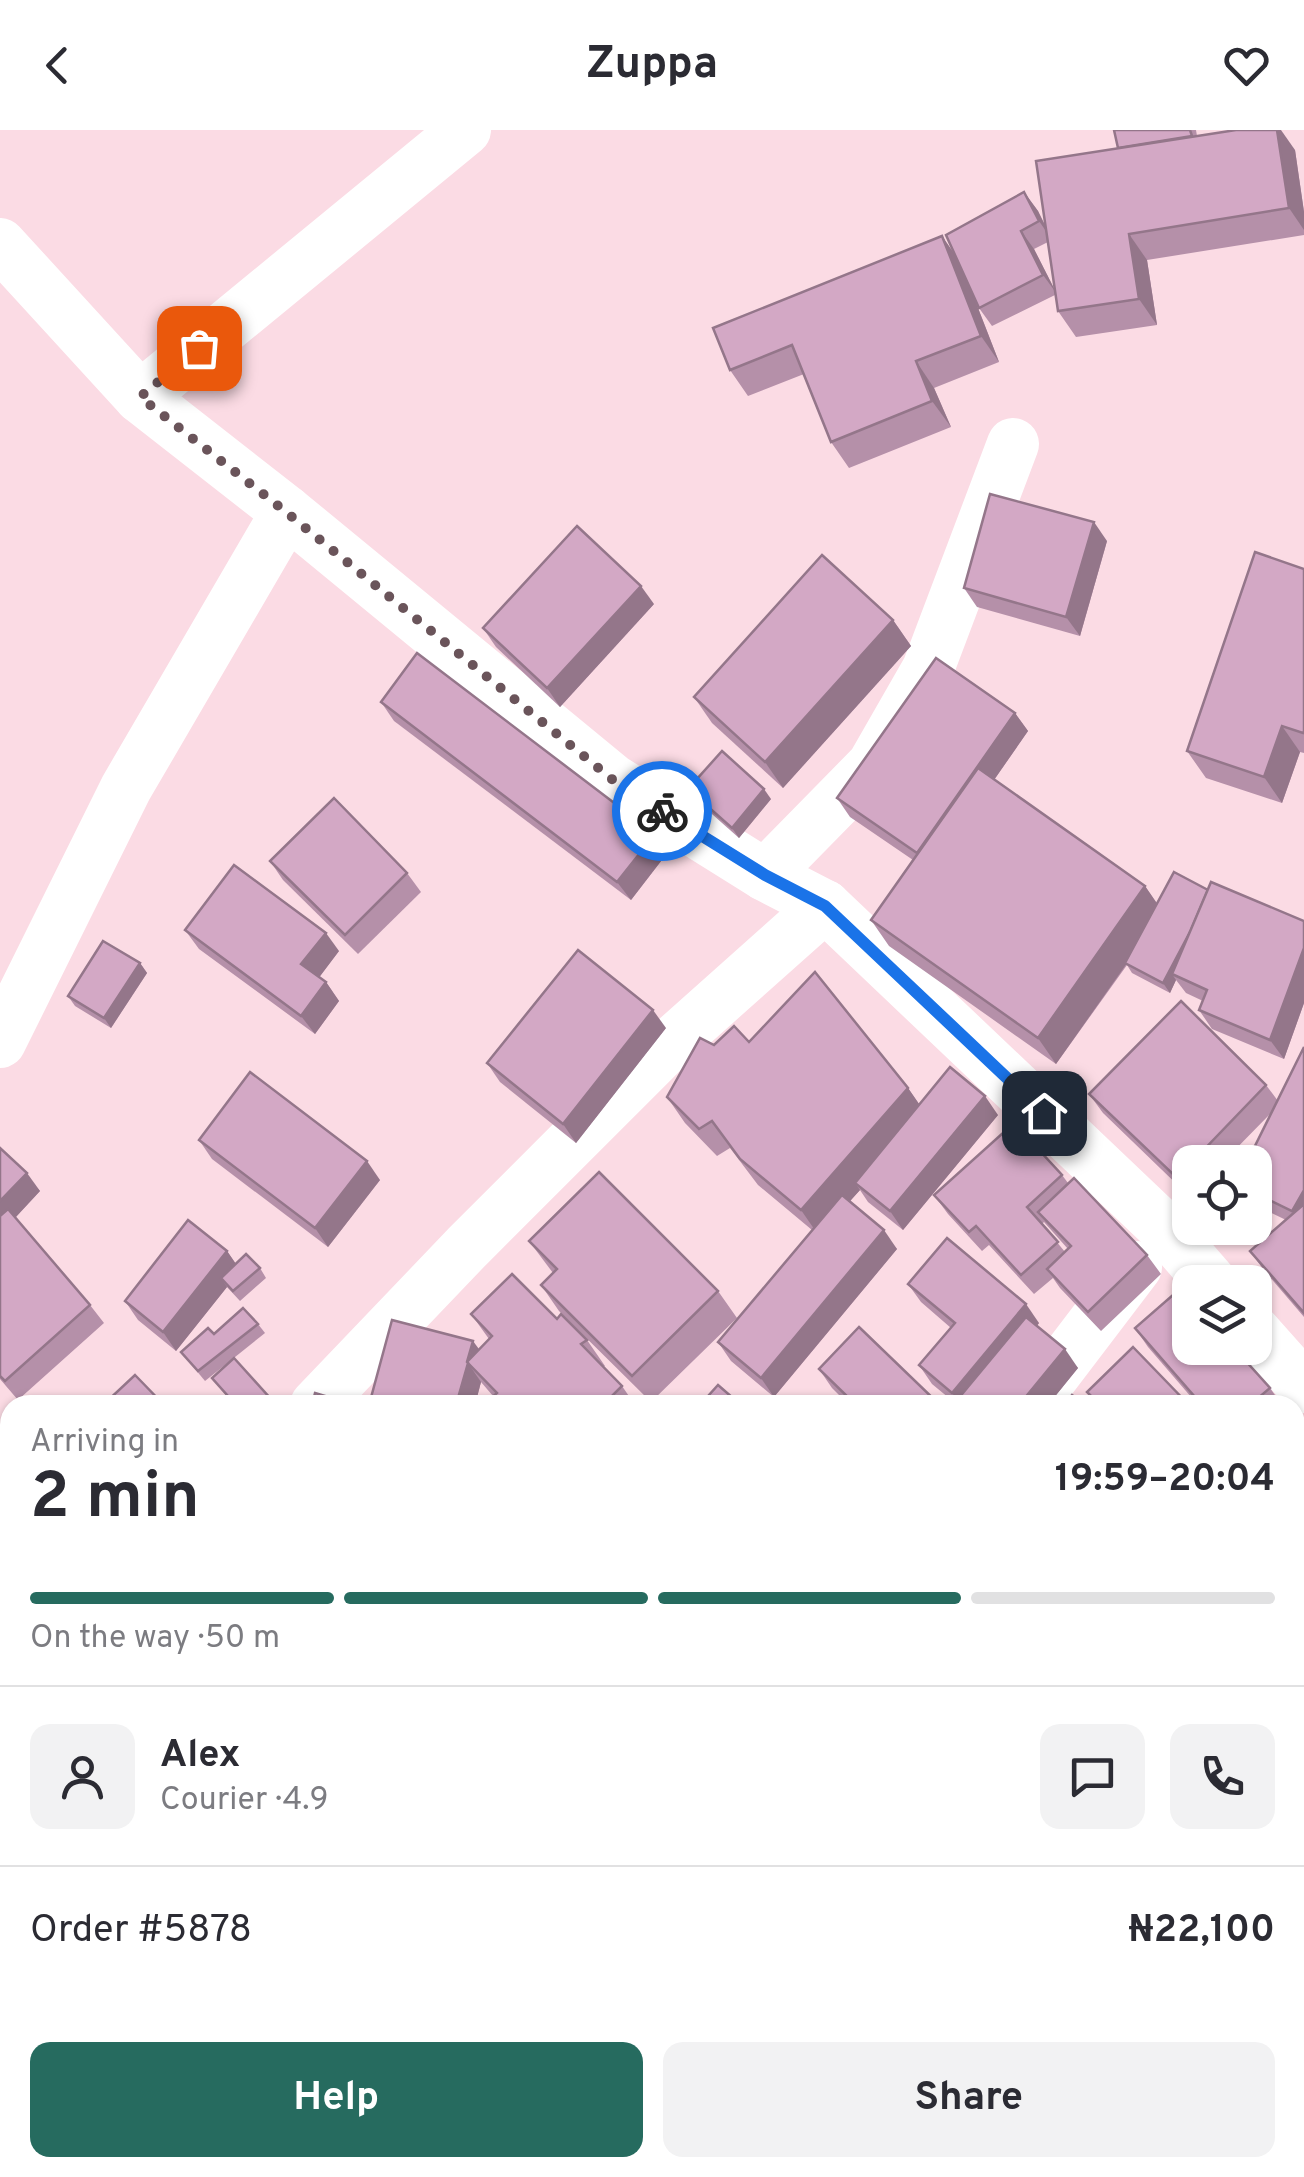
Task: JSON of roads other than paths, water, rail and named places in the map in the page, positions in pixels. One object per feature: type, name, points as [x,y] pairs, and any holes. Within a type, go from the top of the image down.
[{"type":"street","points":[[140,397],[465,130]]},
{"type":"street","points":[[7,265],[140,397],[613,780],[765,875],[825,906],[1164,1229],[1197,1265]]},
{"type":"street","points":[[765,875],[873,765],[928,669],[1013,444]]},
{"type":"street","points":[[0,1042],[126,788],[286,512]]},
{"type":"street","points":[[325,1395],[466,1247],[668,1046],[825,906]]},
{"type":"street","points":[[1040,1395],[1164,1229]]},
{"type":"street","points":[[1272,1351],[1304,1388]]}]
